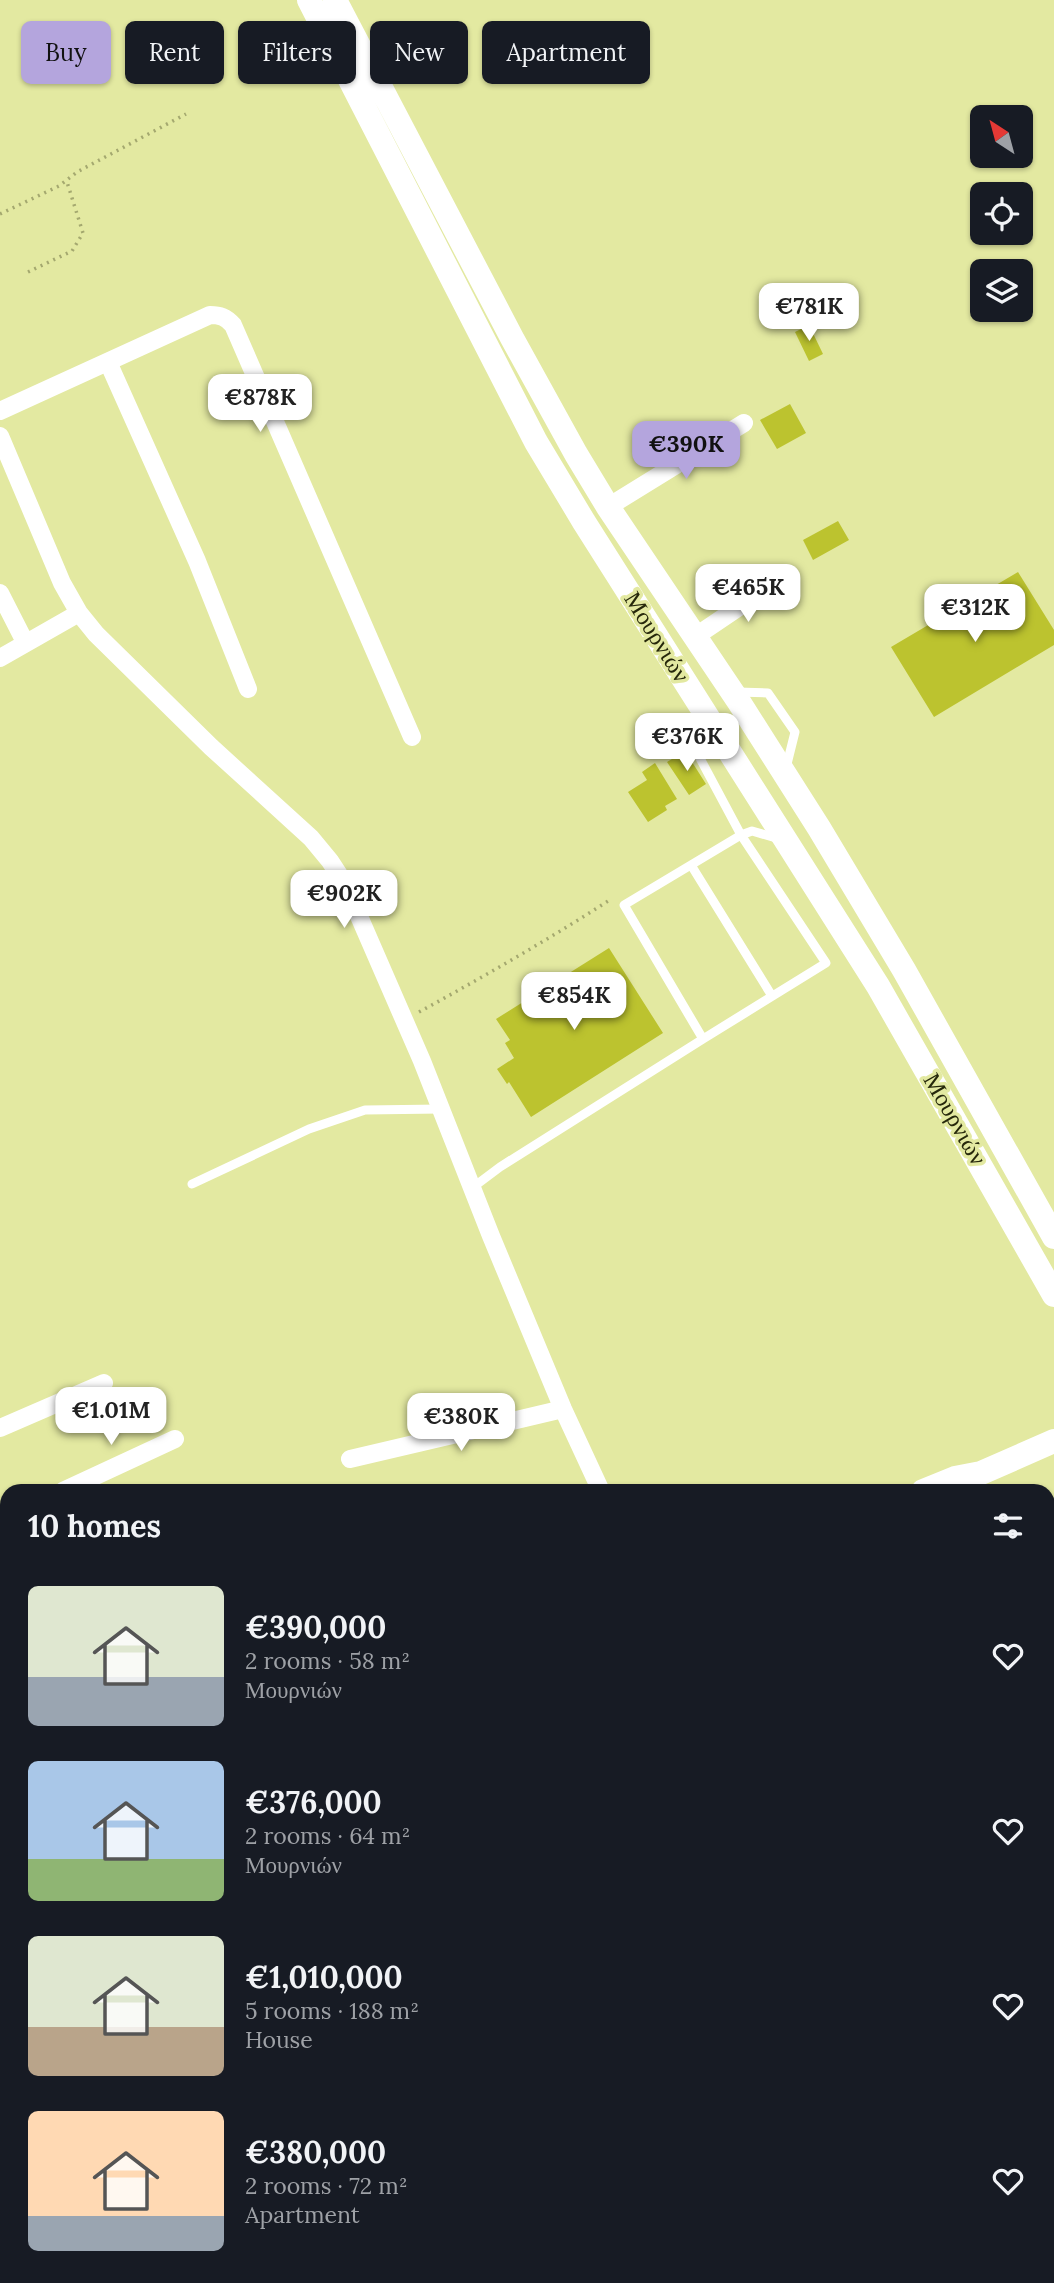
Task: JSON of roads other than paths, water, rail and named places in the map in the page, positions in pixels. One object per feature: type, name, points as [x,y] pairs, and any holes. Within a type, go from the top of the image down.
[{"type":"main road","name":"Μουρνιών","points":[[309,0],[536,442],[891,1009],[1054,1295]]},
{"type":"main road","name":"Μουρνιών","points":[[335,0],[512,338],[608,507],[785,773],[904,970],[1054,1237]]},
{"type":"main road","points":[[956,1478],[975,1462],[1054,1423]]},
{"type":"main road","points":[[941,1484],[981,1473],[1054,1441]]},
{"type":"street","points":[[0,411],[209,315],[219,315],[233,325],[412,737]]},
{"type":"street","points":[[108,362],[197,561],[248,689]]},
{"type":"street","points":[[608,507],[744,423]]},
{"type":"street","points":[[0,436],[62,583],[79,612],[96,634],[211,747],[311,838],[330,860],[345,884],[405,1020],[563,1409],[598,1484]]},
{"type":"street","points":[[695,636],[779,580]]},
{"type":"street","points":[[0,593],[25,642]]},
{"type":"street","points":[[0,658],[79,612]]},
{"type":"street","points":[[0,1428],[104,1383]]},
{"type":"street","points":[[350,1459],[563,1409]]},
{"type":"street","points":[[78,1484],[175,1439]]},
{"type":"lane","points":[[733,692],[768,693],[795,732],[785,773]]},
{"type":"lane","points":[[472,1188],[500,1167],[826,962],[741,835],[694,747],[709,720]]},
{"type":"lane","points":[[703,1039],[624,905],[741,835],[752,831],[788,841]]},
{"type":"lane","points":[[691,865],[772,996]]},
{"type":"lane","points":[[192,1184],[309,1129],[365,1110],[442,1110]]}]
